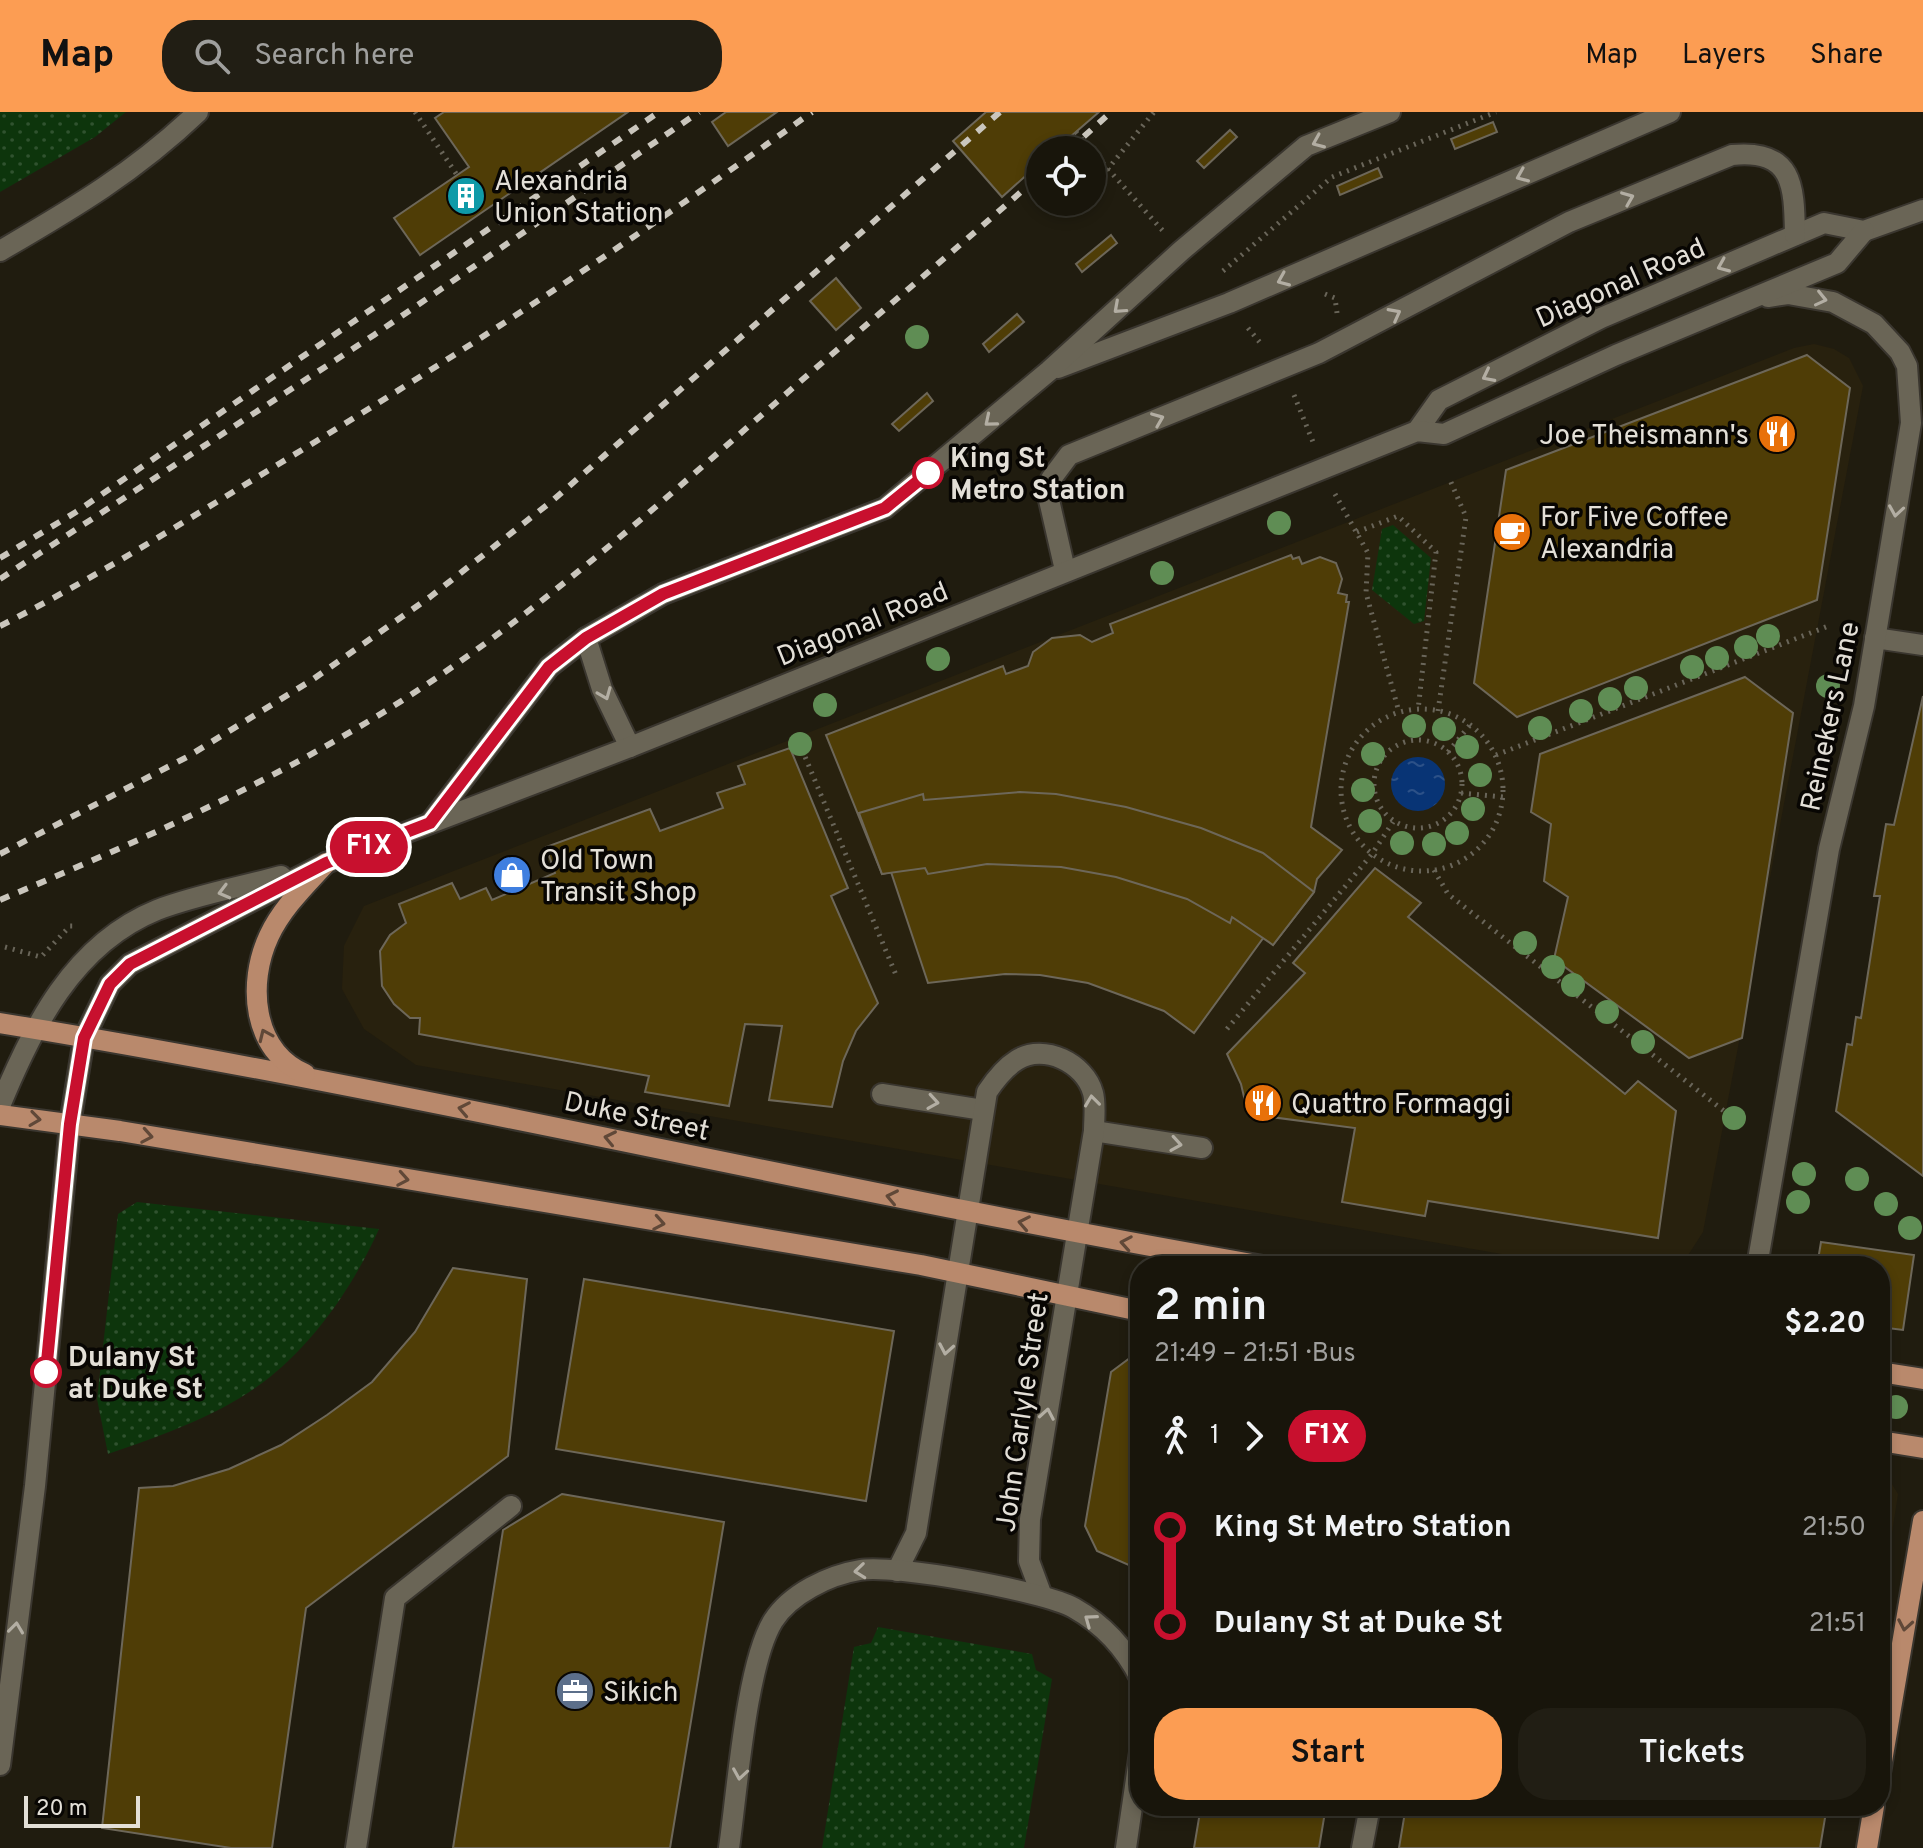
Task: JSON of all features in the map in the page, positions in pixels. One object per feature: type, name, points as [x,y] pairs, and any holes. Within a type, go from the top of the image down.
[{"type":"main road","points":[[323,1083],[293,1069],[273,1051],[260,1026],[257,985],[268,936],[283,911],[326,863]]},
{"type":"main road","name":"Duke Street","points":[[0,1023],[323,1083],[1079,1234],[1206,1256]]},
{"type":"main road","points":[[0,1115],[70,1124],[958,1272],[1130,1309]]},
{"type":"main road","points":[[1890,1374],[1923,1379]]},
{"type":"main road","points":[[1890,1443],[1923,1448]]},
{"type":"main road","points":[[1890,1714],[1923,1521]]},
{"type":"main road","points":[[1867,1848],[1872,1816]]},
{"type":"street","points":[[0,251],[118,181],[154,154],[198,112]]},
{"type":"street","points":[[430,823],[549,667],[586,638],[663,594],[885,508],[1049,371],[1181,251],[1306,146],[1390,112]]},
{"type":"street","points":[[1049,371],[1229,303],[1670,112]]},
{"type":"street","points":[[1065,570],[1049,500],[1051,479],[1069,455],[1319,353],[1569,222],[1732,155],[1751,154],[1781,166],[1792,180],[1795,235]]},
{"type":"street","points":[[1864,231],[1923,210]]},
{"type":"street","name":"Diagonal Road","points":[[0,1106],[34,1029],[57,992],[118,930],[158,910],[326,863],[630,747],[1417,431],[1444,434],[1744,299],[1837,263],[1864,231],[1824,223],[1601,318],[1439,400],[1417,431]]},
{"type":"street","name":"Reinekers Lane","points":[[1744,299],[1788,294],[1822,299],[1852,309],[1889,338],[1907,366],[1911,423],[1858,734],[1829,849],[1759,1256]]},
{"type":"street","points":[[586,638],[602,689],[630,747]]},
{"type":"street","points":[[1875,638],[1923,645]]},
{"type":"street","name":"Diagonal Road","points":[[0,1765],[35,1486],[70,1124],[84,1038],[110,984],[130,964],[326,863]]},
{"type":"street","name":"John Carlyle Street","points":[[968,1212],[983,1110],[987,1092],[998,1076],[1019,1058],[1038,1054],[1061,1058],[1076,1065],[1093,1093],[1094,1131],[1030,1519],[1029,1561],[1042,1596]]},
{"type":"street","points":[[882,1094],[983,1110]]},
{"type":"street","points":[[1094,1131],[1202,1148]]},
{"type":"street","points":[[897,1571],[916,1533],[968,1212]]},
{"type":"street","points":[[356,1848],[395,1598],[511,1506]]},
{"type":"street","points":[[729,1848],[758,1658],[773,1622],[785,1607],[821,1582],[863,1569],[897,1571],[1042,1596],[1073,1607],[1099,1625],[1125,1650],[1130,1659]]},
{"type":"street","points":[[1126,1848],[1131,1816]]},
{"type":"street","points":[[1362,1848],[1368,1816]]},
{"type":"path","points":[[415,112],[457,175]]},
{"type":"path","points":[[1154,112],[1107,170],[1164,232]]},
{"type":"path","points":[[1221,273],[1332,177],[1496,112]]},
{"type":"path","points":[[1076,132],[1079,136]]},
{"type":"path","points":[[1323,295],[1335,298],[1337,313],[1333,317]]},
{"type":"path","points":[[1259,320],[1247,326],[1259,341]]},
{"type":"path","points":[[1264,347],[1278,341]]},
{"type":"path","points":[[1289,384],[1315,446]]},
{"type":"path","points":[[1438,711],[1466,517],[1450,480]]},
{"type":"path","points":[[1334,492],[1368,553],[1366,593],[1399,712]]},
{"type":"path","points":[[1357,532],[1398,516],[1436,552],[1418,710]]},
{"type":"path","points":[[1496,755],[1831,625]]},
{"type":"path","points":[[1438,711],[1470,725],[1496,755],[1504,797],[1489,838],[1473,854],[1434,870],[1391,865],[1372,854],[1358,840],[1342,805],[1345,766],[1365,732],[1399,712],[1438,711]]},
{"type":"path","points":[[1448,752],[1470,725]]},
{"type":"path","points":[[796,735],[896,975]]},
{"type":"path","points":[[1418,740],[1432,742],[1448,752],[1462,773],[1461,793],[1450,816],[1437,825],[1423,829],[1393,822],[1383,812],[1373,786],[1381,759],[1404,742],[1418,740]]},
{"type":"path","points":[[1461,793],[1504,797]]},
{"type":"path","points":[[1227,1029],[1372,854],[1393,822]]},
{"type":"path","points":[[1434,870],[1448,894],[1738,1122]]},
{"type":"path","points":[[5,947],[41,957],[70,926]]},
{"type":"shaded area","points":[[1814,344],[1834,349],[1849,358],[1863,386],[1703,1232],[1688,1256],[1513,1256],[416,1065],[364,1029],[342,989],[344,946],[364,906],[1794,348]]},
{"type":"shaded area","points":[[1890,1481],[1898,1494],[1890,1546]]},
{"type":"green space","points":[[0,112],[126,112],[95,137],[0,192]]},
{"type":"green space","points":[[1393,525],[1431,558],[1424,621],[1414,624],[1372,590],[1382,529]]},
{"type":"green space","points":[[137,1202],[379,1229],[333,1309],[319,1328],[270,1377],[213,1413],[108,1454],[97,1399],[118,1214]]},
{"type":"green space","points":[[878,1627],[1032,1654],[1036,1670],[1052,1679],[1024,1848],[822,1848],[854,1647],[871,1643]]},
{"type":"water","points":[[1418,757],[1437,765],[1445,784],[1437,803],[1418,811],[1399,803],[1391,784],[1399,765]]},
{"type":"building","name":"Alexandria Union Station","points":[[444,112],[628,112],[420,255],[394,218],[469,167],[435,118]]},
{"type":"building","points":[[726,112],[777,112],[728,146],[712,122]]},
{"type":"building","points":[[986,112],[1099,112],[1071,136],[1026,136],[1026,176],[1002,197],[953,141]]},
{"type":"building","points":[[1493,122],[1497,132],[1455,149],[1451,139]]},
{"type":"building","points":[[1230,130],[1237,137],[1204,168],[1197,161]]},
{"type":"building","points":[[1378,168],[1382,177],[1340,195],[1337,186]]},
{"type":"building","points":[[1111,235],[1117,243],[1082,272],[1076,264]]},
{"type":"building","points":[[836,278],[861,308],[836,330],[810,301]]},
{"type":"building","points":[[1017,314],[1024,322],[989,352],[983,344]]},
{"type":"building","points":[[1807,355],[1850,388],[1817,600],[1517,717],[1474,683],[1506,470]]},
{"type":"building","points":[[927,393],[933,401],[899,431],[892,424]]},
{"type":"building","points":[[1291,555],[1293,559],[1299,557],[1302,564],[1320,557],[1336,563],[1342,579],[1338,593],[1347,595],[1346,602],[1349,602],[1311,827],[1342,850],[1317,879],[1314,892],[1273,945],[1264,937],[1194,1033],[1164,1011],[1088,983],[1040,975],[1005,974],[928,983],[891,872],[882,874],[826,735],[1003,666],[1006,674],[1028,666],[1033,652],[1052,638],[1080,635],[1092,642],[1113,633],[1110,624]]},
{"type":"building","points":[[1745,677],[1793,713],[1742,1038],[1689,1058],[1554,959],[1568,897],[1544,881],[1551,824],[1531,812],[1540,754]]},
{"type":"building","points":[[1923,696],[1923,1176],[1836,1111],[1847,1044],[1852,1045],[1856,1017],[1861,1018],[1880,896],[1874,896],[1886,824],[1894,825]]},
{"type":"building","points":[[790,748],[848,888],[831,896],[878,1003],[856,1031],[843,1061],[832,1107],[769,1100],[782,1026],[745,1024],[729,1106],[645,1092],[649,1076],[419,1034],[420,1018],[410,1018],[394,1004],[382,986],[380,951],[390,935],[406,923],[399,904],[452,883],[460,899],[486,888],[492,900],[555,873],[546,847],[650,809],[660,831],[723,808],[717,793],[745,784],[738,766]]},
{"type":"building","points":[[1020,792],[1056,794],[1126,807],[1201,828],[1263,853],[1314,892],[1273,945],[1232,917],[1230,923],[1187,899],[1116,877],[1061,867],[987,864],[928,874],[925,868],[882,874],[859,813],[923,794],[924,800]]},
{"type":"building","points":[[1375,868],[1421,903],[1408,917],[1625,1094],[1638,1081],[1676,1111],[1658,1238],[1428,1201],[1425,1216],[1342,1202],[1355,1128],[1248,1114],[1241,1084],[1227,1054],[1305,973],[1293,963]]},
{"type":"building","points":[[1821,1242],[1914,1255],[1903,1330],[1890,1328],[1890,1256],[1819,1256]]},
{"type":"building","points":[[453,1268],[527,1279],[508,1456],[306,1608],[272,1848],[231,1848],[102,1828],[139,1488],[173,1486],[229,1469],[281,1445],[327,1415],[372,1382],[415,1332]]},
{"type":"building","points":[[584,1279],[894,1331],[866,1501],[556,1449]]},
{"type":"building","points":[[1130,1358],[1130,1566],[1097,1551],[1085,1526],[1111,1372]]},
{"type":"building","points":[[562,1494],[724,1522],[670,1848],[453,1848],[503,1530]]},
{"type":"building","points":[[1199,1816],[1324,1816],[1319,1848],[1194,1848]]},
{"type":"building","points":[[1404,1816],[1825,1816],[1820,1848],[1399,1848]]},
{"type":"railway","points":[[0,558],[76,512],[659,112]]},
{"type":"railway","points":[[0,579],[374,335],[699,112]]},
{"type":"railway","points":[[0,626],[143,547],[417,378],[617,248],[812,112]]},
{"type":"railway","points":[[0,854],[187,757],[312,680],[430,597],[552,501],[1000,112]]},
{"type":"railway","points":[[1084,136],[1111,112]]},
{"type":"railway","points":[[0,900],[237,793],[329,744],[429,683],[587,564],[1026,187]]},
{"type":"bus line","name":"F1X","points":[[46,1372],[70,1124],[84,1038],[110,984],[130,964],[326,863],[430,823],[549,667],[586,638],[663,594],[885,508],[928,473]]},
{"type":"place","name":"Alexandria Union Station","points":[[466,196]]},
{"type":"place","name":"Joe Theismann's","points":[[1777,434]]},
{"type":"place","name":"King St Metro Station","points":[[928,473]]},
{"type":"place","name":"For Five Coffee Alexandria","points":[[1512,532]]},
{"type":"place","name":"Old Town Transit Shop","points":[[512,875]]},
{"type":"place","name":"Quattro Formaggi","points":[[1263,1103]]},
{"type":"place","name":"Dulany St at Duke St","points":[[46,1372]]},
{"type":"place","name":"Sikich","points":[[575,1691]]}]
